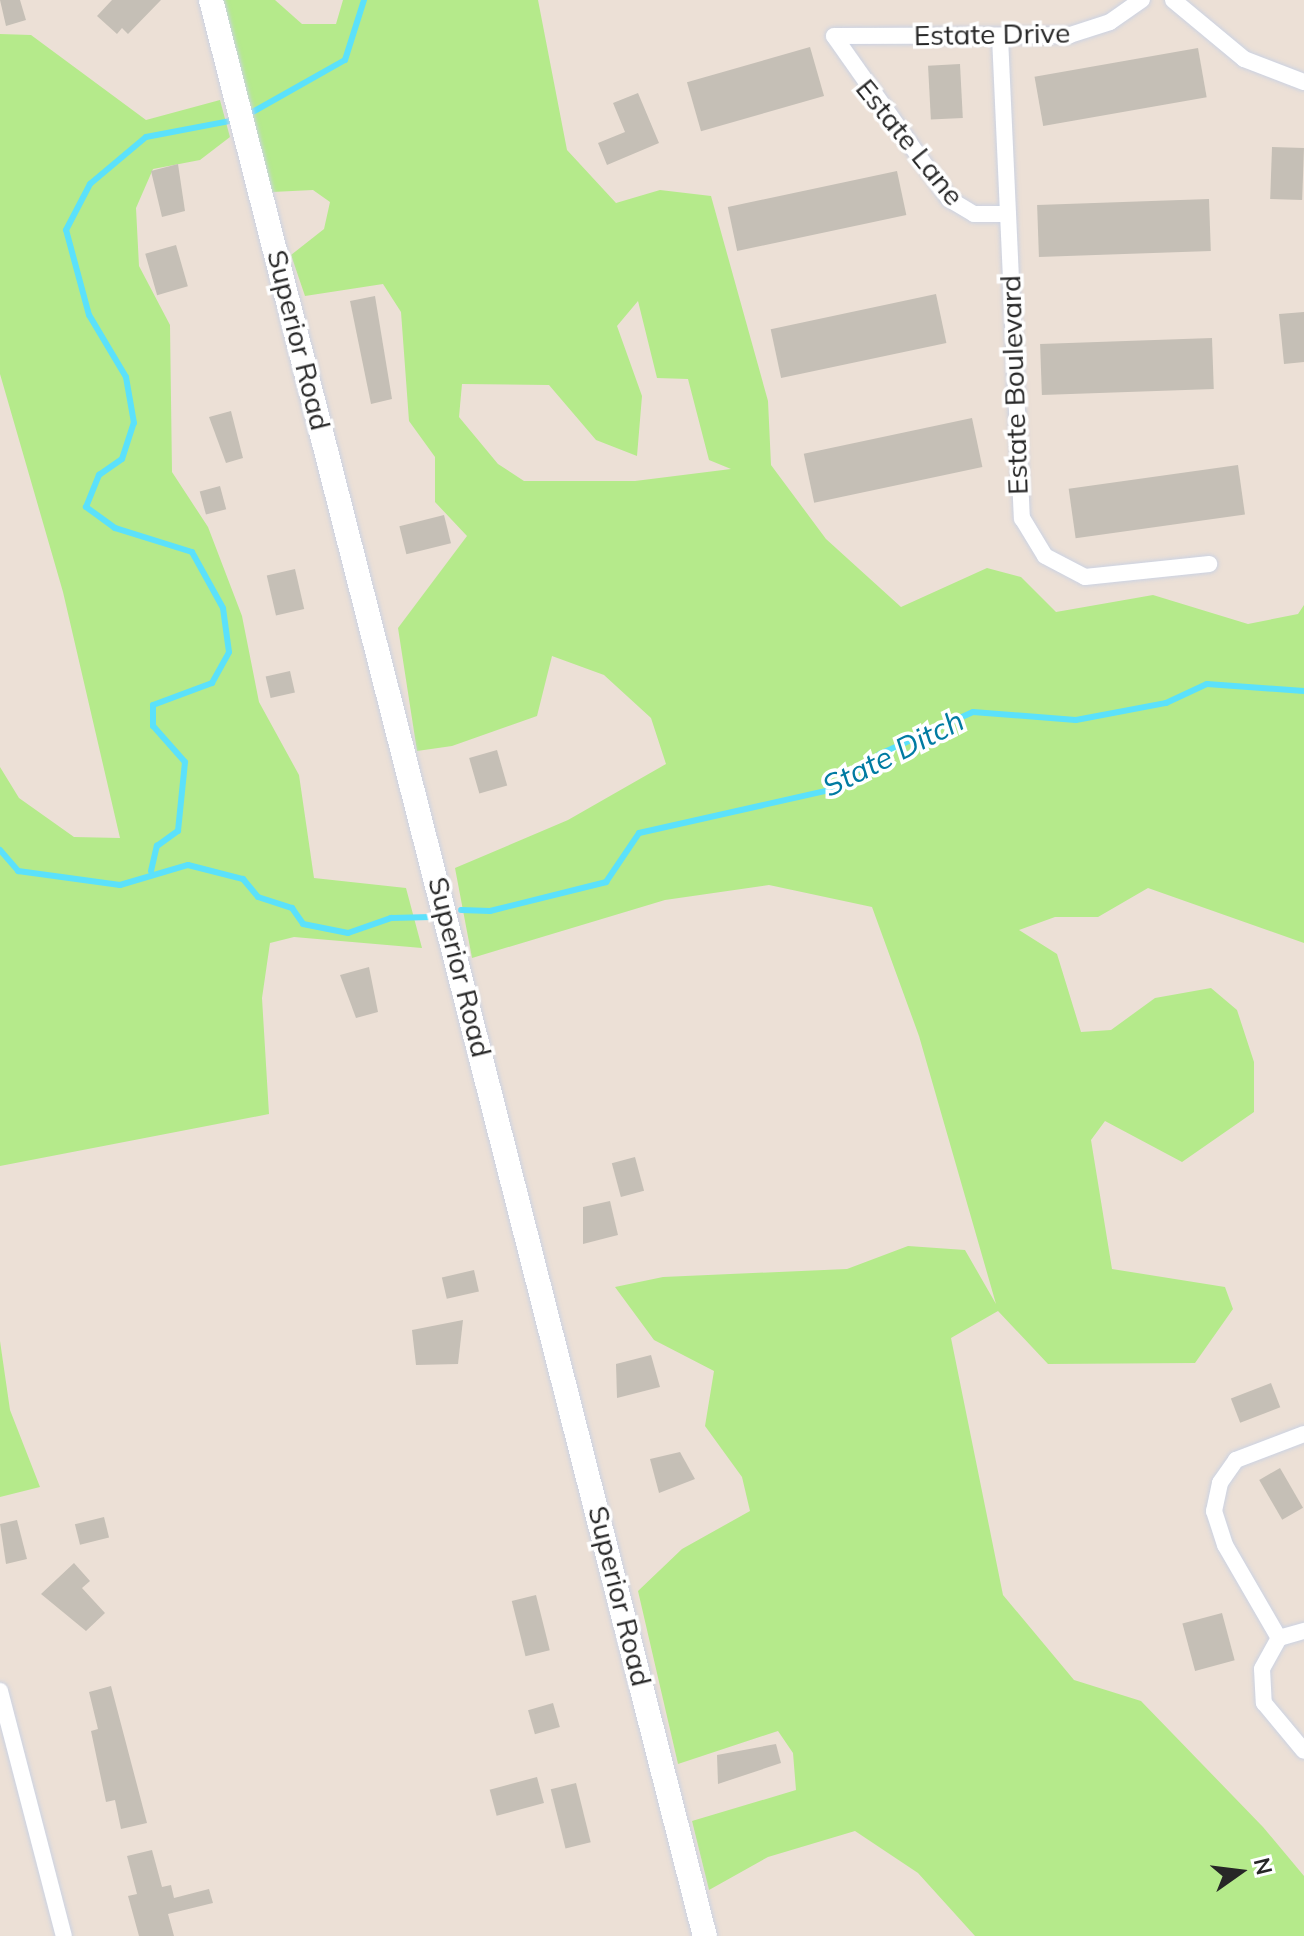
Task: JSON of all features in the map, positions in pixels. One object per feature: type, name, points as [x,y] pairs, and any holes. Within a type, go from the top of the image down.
[{"type":"street","name":"Superior Road","points":[[211,0],[705,1936]]},
{"type":"street","name":"Estate Drive","points":[[834,36],[1000,37],[1080,33],[1142,0]]},
{"type":"street","points":[[1173,0],[1244,59],[1304,82]]},
{"type":"street","name":"Estate Lane","points":[[834,36],[949,199],[974,214],[1008,214]]},
{"type":"street","name":"Estate Boulevard","points":[[1000,37],[1019,500],[1029,535],[1052,562],[1085,577],[1209,564]]},
{"type":"street","points":[[1279,1638],[1216,1525],[1224,1476],[1254,1448],[1304,1434]]},
{"type":"street","points":[[1304,1631],[1279,1638],[1262,1669],[1264,1703],[1304,1751]]},
{"type":"street","points":[[0,1691],[64,1936]]},
{"type":"green space","points":[[221,0],[275,0],[302,24],[336,24],[343,0],[538,0],[567,150],[616,203],[660,190],[711,196],[768,401],[771,465],[826,539],[901,607],[987,568],[1021,577],[1056,612],[1153,595],[1248,624],[1298,614],[1304,605],[1304,943],[1148,888],[1098,917],[1055,917],[1019,930],[1057,954],[1081,1032],[1111,1030],[1155,998],[1211,988],[1237,1010],[1254,1062],[1254,1112],[1182,1162],[1105,1121],[1091,1140],[1112,1269],[1225,1287],[1233,1309],[1195,1363],[1048,1364],[998,1311],[951,1338],[1003,1595],[1074,1680],[1141,1701],[1263,1827],[1304,1876],[1304,1936],[975,1936],[918,1873],[855,1831],[768,1857],[709,1890],[692,1821],[796,1790],[793,1753],[778,1731],[678,1764],[638,1591],[682,1549],[750,1511],[742,1477],[705,1426],[714,1371],[654,1340],[615,1287],[663,1277],[847,1269],[908,1246],[965,1250],[996,1304],[919,1036],[872,907],[769,885],[665,900],[472,958],[455,868],[568,820],[666,764],[651,718],[604,675],[552,656],[537,716],[452,746],[417,751],[398,628],[467,536],[435,502],[435,457],[409,421],[401,312],[383,284],[305,296],[291,255],[324,229],[330,202],[313,190],[272,192]],"holes":[[[638,301],[657,378],[688,379],[709,460],[731,469],[635,481],[524,481],[498,464],[459,417],[462,384],[549,385],[596,440],[637,456],[642,396],[617,326]]]},
{"type":"green space","points":[[0,34],[31,35],[146,120],[220,100],[230,137],[200,160],[153,169],[136,208],[139,266],[170,325],[172,472],[208,527],[242,616],[259,702],[299,775],[314,878],[406,888],[422,948],[294,937],[270,943],[262,998],[269,1114],[0,1166],[0,767],[19,798],[74,837],[120,838],[63,592],[0,374]]},
{"type":"green space","points":[[0,1341],[10,1410],[40,1487],[0,1497]]},
{"type":"building","points":[[0,0],[20,0],[26,20],[6,26]]},
{"type":"building","points":[[112,0],[161,0],[128,34],[122,28],[117,34],[97,16]]},
{"type":"building","points":[[810,47],[824,96],[701,131],[687,82]]},
{"type":"building","points":[[1198,48],[1207,97],[1043,126],[1035,77]]},
{"type":"building","points":[[960,64],[963,118],[931,120],[928,66]]},
{"type":"building","points":[[638,93],[659,143],[607,165],[598,143],[625,132],[613,103]]},
{"type":"building","points":[[1272,147],[1304,148],[1302,200],[1270,199]]},
{"type":"building","points":[[178,164],[185,211],[162,217],[151,171]]},
{"type":"building","points":[[897,171],[906,215],[737,251],[728,207]]},
{"type":"building","points":[[1209,199],[1211,251],[1039,257],[1037,205]]},
{"type":"building","points":[[176,245],[188,286],[157,295],[145,254]]},
{"type":"building","points":[[936,294],[946,343],[781,378],[771,329]]},
{"type":"building","points":[[375,296],[392,399],[371,404],[350,301]]},
{"type":"building","points":[[1304,312],[1304,362],[1284,364],[1279,314]]},
{"type":"building","points":[[1212,338],[1214,389],[1042,395],[1040,344]]},
{"type":"building","points":[[231,411],[243,458],[226,463],[209,417]]},
{"type":"building","points":[[972,418],[982,467],[814,503],[804,454]]},
{"type":"building","points":[[1238,465],[1245,515],[1076,538],[1069,489]]},
{"type":"building","points":[[220,486],[226,509],[206,515],[200,491]]},
{"type":"building","points":[[444,515],[451,543],[406,554],[399,526]]},
{"type":"building","points":[[295,569],[304,609],[276,615],[267,576]]},
{"type":"building","points":[[290,671],[295,692],[271,698],[266,677]]},
{"type":"building","points":[[497,750],[507,786],[479,794],[469,758]]},
{"type":"building","points":[[369,967],[378,1012],[356,1018],[340,975]]},
{"type":"building","points":[[635,1157],[644,1191],[621,1197],[612,1163]]},
{"type":"building","points":[[610,1201],[618,1235],[583,1244],[583,1207]]},
{"type":"building","points":[[474,1270],[479,1291],[447,1299],[442,1277]]},
{"type":"building","points":[[463,1320],[458,1364],[416,1365],[412,1330]]},
{"type":"building","points":[[651,1355],[660,1387],[617,1398],[616,1364]]},
{"type":"building","points":[[1271,1383],[1280,1407],[1240,1423],[1231,1398]]},
{"type":"building","points":[[680,1452],[695,1479],[659,1493],[650,1459]]},
{"type":"building","points":[[1280,1468],[1303,1508],[1282,1520],[1259,1480]]},
{"type":"building","points":[[104,1517],[109,1537],[80,1545],[75,1524]]},
{"type":"building","points":[[17,1520],[27,1559],[6,1564],[0,1524]]},
{"type":"building","points":[[74,1563],[90,1581],[82,1588],[105,1613],[86,1631],[41,1594]]},
{"type":"building","points":[[536,1595],[550,1650],[526,1656],[512,1601]]},
{"type":"building","points":[[1222,1613],[1235,1660],[1195,1671],[1182,1624]]},
{"type":"building","points":[[111,1686],[147,1823],[121,1829],[115,1800],[106,1802],[91,1731],[98,1729],[89,1692]]},
{"type":"building","points":[[553,1703],[560,1727],[535,1734],[528,1710]]},
{"type":"building","points":[[776,1744],[781,1763],[718,1784],[717,1755]]},
{"type":"building","points":[[537,1777],[544,1803],[497,1816],[490,1790]]},
{"type":"building","points":[[576,1783],[591,1842],[566,1848],[551,1789]]},
{"type":"building","points":[[152,1850],[162,1887],[171,1885],[174,1898],[209,1889],[213,1903],[168,1914],[174,1936],[139,1936],[128,1896],[137,1894],[127,1856]]},
{"type":"waterway","points":[[249,114],[345,60],[364,0]]},
{"type":"waterway","points":[[151,871],[157,846],[178,831],[185,762],[153,726],[153,705],[212,683],[229,652],[223,608],[192,552],[115,528],[86,507],[99,475],[122,459],[134,423],[126,377],[89,315],[66,230],[90,184],[146,137],[230,121]]},
{"type":"waterway","name":"State Ditch","points":[[461,910],[490,911],[606,882],[639,833],[830,790],[880,754],[973,712],[1076,720],[1166,703],[1207,684],[1304,691]]},
{"type":"waterway","name":"State Ditch","points":[[0,850],[18,871],[120,885],[188,865],[243,879],[258,897],[292,908],[303,924],[348,933],[391,918],[431,917]]}]
